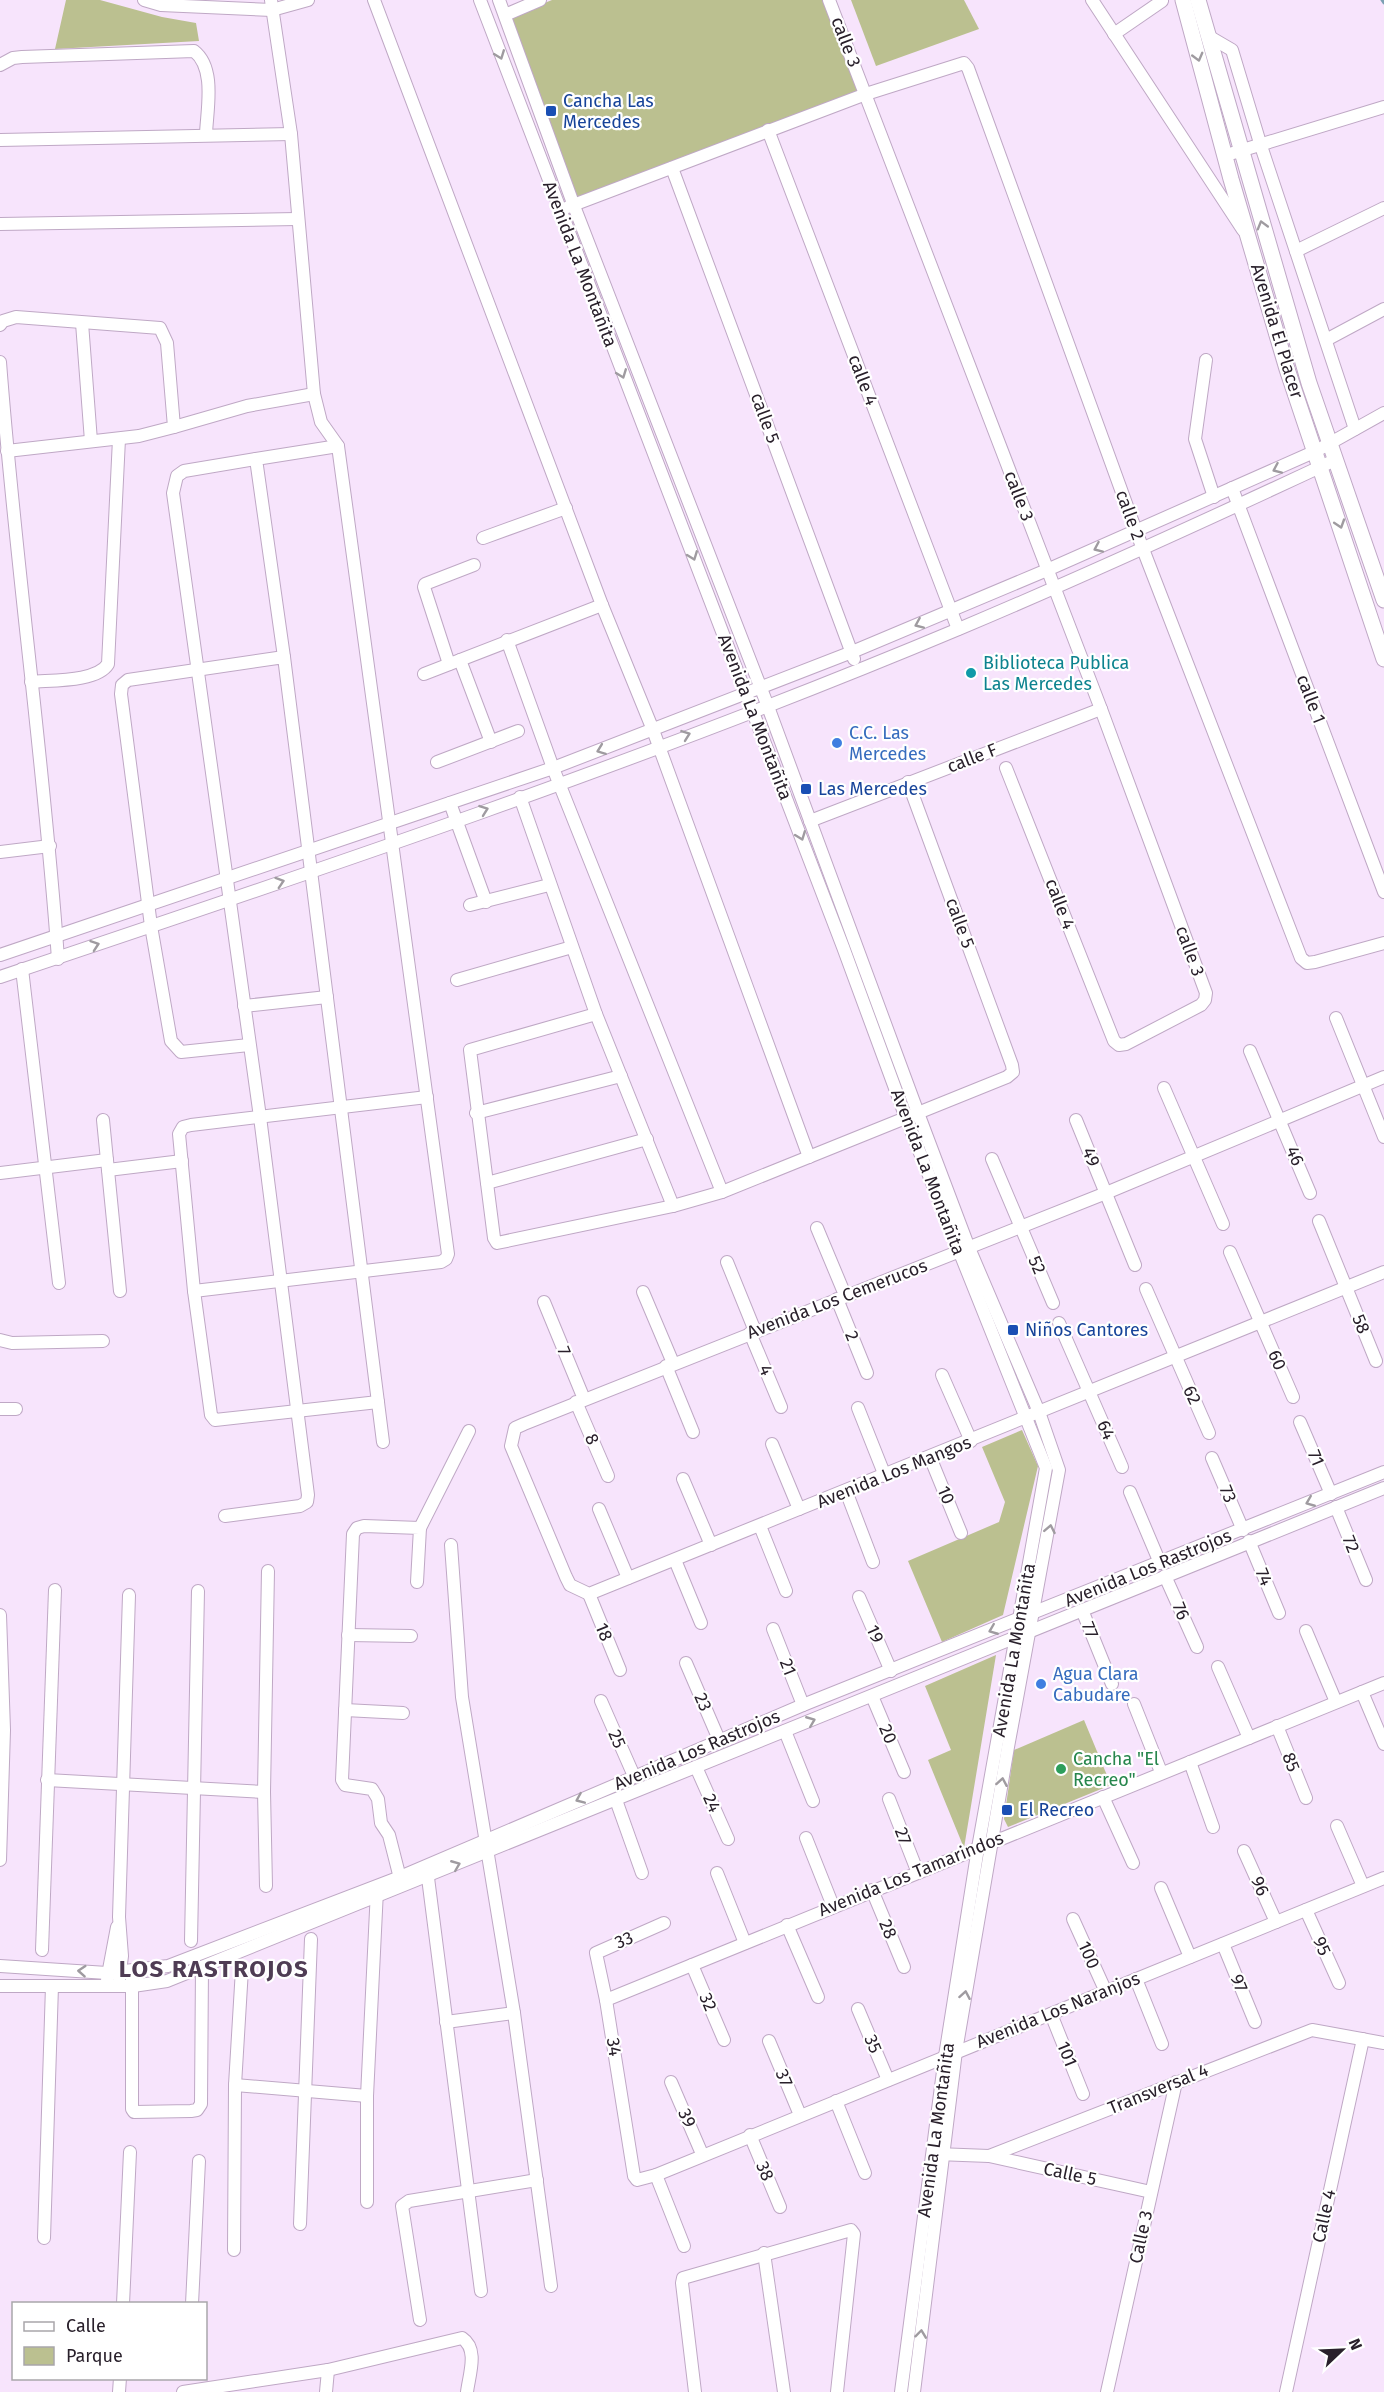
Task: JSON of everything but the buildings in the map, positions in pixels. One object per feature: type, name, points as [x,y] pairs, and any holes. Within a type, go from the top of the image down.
[{"type":"street","points":[[144,0],[161,5],[272,5],[308,0]]},
{"type":"street","points":[[374,0],[602,605],[653,730],[809,1157]]},
{"type":"street","name":"Avenida La Montañita","points":[[480,0],[558,210],[964,1250],[1046,1474],[978,1848],[937,2154],[901,2392]]},
{"type":"street","name":"Avenida La Montañita","points":[[499,0],[574,206],[761,687],[912,1116]]},
{"type":"street","points":[[505,15],[540,0]]},
{"type":"street","name":"calle 3","points":[[829,0],[1101,709],[1206,993],[1201,1005],[1126,1044],[1119,1045],[1114,1041]]},
{"type":"street","points":[[1092,0],[1248,238]]},
{"type":"street","name":"Avenida El Placer","points":[[1184,0],[1248,238],[1328,463],[1384,659]]},
{"type":"street","name":"Avenida El Placer","points":[[1198,0],[1305,372],[1323,448]]},
{"type":"street","points":[[1114,34],[1162,1]]},
{"type":"street","points":[[194,1291],[363,1272],[447,1259],[448,1254],[338,446],[321,422],[314,394],[291,134],[272,5]]},
{"type":"street","points":[[1208,36],[1232,50],[1260,143],[1355,429]]},
{"type":"street","points":[[0,65],[22,57],[194,51],[201,57],[207,71],[206,134]]},
{"type":"street","name":"calle 2","points":[[866,94],[957,63],[964,63],[968,68],[1136,531],[1301,958],[1307,963],[1315,962],[1384,943]]},
{"type":"street","points":[[558,210],[574,206],[866,94]]},
{"type":"street","points":[[1225,156],[1260,143],[1384,107]]},
{"type":"street","name":"calle 4","points":[[768,130],[958,629]]},
{"type":"street","points":[[0,140],[291,134]]},
{"type":"street","name":"calle 5","points":[[672,168],[858,669]]},
{"type":"street","points":[[1296,251],[1384,208]]},
{"type":"street","points":[[0,224],[297,219]]},
{"type":"street","points":[[1326,340],[1384,309]]},
{"type":"street","points":[[0,325],[3,321],[16,317],[155,327],[164,332],[174,427]]},
{"type":"street","points":[[82,323],[91,441]]},
{"type":"street","points":[[1206,360],[1195,439],[1214,497]]},
{"type":"street","points":[[0,362],[7,451],[50,846],[58,958]]},
{"type":"street","points":[[7,451],[120,439],[174,427],[247,406],[314,394]]},
{"type":"street","points":[[0,955],[309,850],[390,825],[653,730],[852,652],[1047,570],[1323,448],[1384,413]]},
{"type":"street","points":[[31,682],[92,676],[104,670],[108,664],[120,439]]},
{"type":"street","points":[[225,1515],[300,1506],[307,1502],[260,1117],[228,899],[173,484],[177,476],[193,467],[338,446]]},
{"type":"street","points":[[256,459],[312,872],[384,1442]]},
{"type":"street","points":[[0,977],[312,872],[753,711],[1054,588],[1328,463]]},
{"type":"street","name":"Avenida El Placer","points":[[1328,463],[1384,600]]},
{"type":"street","name":"calle 1","points":[[1232,488],[1384,892]]},
{"type":"street","points":[[483,538],[566,508]]},
{"type":"street","points":[[474,565],[426,584],[424,587],[491,742]]},
{"type":"street","points":[[424,674],[602,605]]},
{"type":"street","points":[[507,640],[553,768],[722,1192]]},
{"type":"street","points":[[249,1045],[181,1052],[175,1047],[170,1034],[151,926],[121,694],[122,685],[128,680],[284,657]]},
{"type":"street","name":"calle F","points":[[810,821],[1101,709]]},
{"type":"street","points":[[437,762],[518,731]]},
{"type":"street","name":"calle 4","points":[[1006,768],[1114,1041]]},
{"type":"street","name":"calle 5","points":[[908,782],[1013,1072],[1007,1077],[912,1116]]},
{"type":"street","points":[[519,797],[596,1014],[673,1206]]},
{"type":"street","points":[[450,803],[486,902]]},
{"type":"street","points":[[0,852],[50,846]]},
{"type":"street","points":[[470,905],[549,885]]},
{"type":"street","points":[[457,980],[573,947]]},
{"type":"street","points":[[22,969],[59,1283]]},
{"type":"street","points":[[244,1006],[327,997]]},
{"type":"street","points":[[596,1014],[470,1050],[476,1113],[494,1238],[502,1244],[673,1206],[722,1192],[912,1116]]},
{"type":"street","points":[[1336,1018],[1384,1137]]},
{"type":"street","name":"46","points":[[1250,1052],[1310,1193]]},
{"type":"street","points":[[476,1113],[621,1076]]},
{"type":"street","name":"Avenida Los Cemerucos","points":[[589,1594],[570,1585],[566,1577],[511,1446],[515,1428],[1106,1193],[1384,1077]]},
{"type":"street","points":[[1164,1088],[1223,1224]]},
{"type":"street","points":[[378,1402],[215,1420],[211,1415],[194,1291],[179,1134],[183,1127],[427,1096]]},
{"type":"street","points":[[103,1120],[120,1291]]},
{"type":"street","name":"49","points":[[1076,1120],[1135,1265]]},
{"type":"street","points":[[486,1183],[647,1139]]},
{"type":"street","name":"52","points":[[993,1159],[1053,1303]]},
{"type":"street","points":[[0,1173],[46,1168],[182,1161]]},
{"type":"street","name":"58","points":[[1319,1221],[1376,1361]]},
{"type":"street","name":"2","points":[[817,1228],[867,1373]]},
{"type":"street","name":"Avenida La Montañita","points":[[950,2053],[1060,1477],[1039,1412],[964,1250]]},
{"type":"street","name":"60","points":[[1230,1252],[1293,1397]]},
{"type":"street","name":"4","points":[[727,1262],[782,1407]]},
{"type":"street","name":"Avenida Los Mangos","points":[[589,1594],[1384,1272]]},
{"type":"street","name":"62","points":[[1146,1289],[1209,1433]]},
{"type":"street","points":[[643,1292],[693,1432]]},
{"type":"street","name":"7","points":[[544,1302],[580,1401]]},
{"type":"street","name":"64","points":[[1059,1323],[1122,1467]]},
{"type":"street","points":[[0,1340],[12,1343],[104,1341]]},
{"type":"street","points":[[942,1375],[970,1441]]},
{"type":"street","name":"8","points":[[580,1401],[608,1476]]},
{"type":"street","points":[[858,1408],[885,1476]]},
{"type":"street","points":[[0,1409],[16,1409]]},
{"type":"street","name":"71","points":[[1300,1422],[1331,1494]]},
{"type":"street","points":[[417,1582],[420,1528],[469,1431]]},
{"type":"street","points":[[772,1444],[799,1509]]},
{"type":"street","name":"10","points":[[930,1457],[961,1533]]},
{"type":"street","name":"73","points":[[1212,1458],[1246,1535]]},
{"type":"street","name":"Avenida Los Rastrojos","points":[[485,1846],[616,1800],[1166,1576],[1331,1494],[1384,1472]]},
{"type":"street","points":[[683,1479],[711,1545]]},
{"type":"street","name":"Avenida Los Rastrojos","points":[[0,1986],[52,1986],[117,1978],[168,1966],[377,1891],[485,1846],[634,1776],[720,1742],[803,1705],[1160,1563],[1336,1507],[1384,1488]]},
{"type":"street","points":[[846,1491],[873,1562]]},
{"type":"street","points":[[1130,1492],[1160,1563]]},
{"type":"street","name":"72","points":[[1336,1507],[1366,1581]]},
{"type":"street","points":[[599,1509],[628,1578]]},
{"type":"street","points":[[401,1882],[389,1835],[381,1823],[375,1793],[372,1789],[345,1785],[342,1780],[353,1534],[357,1528],[364,1526],[420,1528]]},
{"type":"street","points":[[760,1526],[786,1591]]},
{"type":"street","name":"74","points":[[1246,1535],[1280,1613]]},
{"type":"street","points":[[451,1545],[462,1697],[514,2013],[551,2286]]},
{"type":"street","points":[[675,1560],[701,1623]]},
{"type":"street","points":[[266,1886],[264,1792],[268,1571]]},
{"type":"street","name":"76","points":[[1166,1576],[1197,1647]]},
{"type":"street","points":[[42,1950],[55,1590]]},
{"type":"street","points":[[191,1941],[192,1786],[198,1591]]},
{"type":"street","name":"18","points":[[589,1594],[620,1670]]},
{"type":"street","points":[[129,1595],[119,1917],[122,1956],[117,1978],[133,1986],[132,2109],[134,2112],[197,2110],[201,2104],[202,1967]]},
{"type":"street","name":"19","points":[[859,1597],[891,1671]]},
{"type":"street","name":"77","points":[[1082,1610],[1112,1684]]},
{"type":"street","points":[[0,1615],[2,1779],[0,1860]]},
{"type":"street","name":"21","points":[[773,1629],[803,1705]]},
{"type":"street","points":[[1306,1631],[1336,1702]]},
{"type":"street","points":[[348,1635],[411,1636]]},
{"type":"street","name":"23","points":[[686,1663],[720,1742]]},
{"type":"street","points":[[1218,1667],[1249,1738]]},
{"type":"street","name":"Avenida Los Tamarindos","points":[[606,2000],[1384,1683]]},
{"type":"street","points":[[1362,1692],[1384,1744]]},
{"type":"street","name":"20","points":[[872,1696],[904,1772]]},
{"type":"street","name":"25","points":[[601,1701],[634,1776]]},
{"type":"street","points":[[1134,1704],[1161,1772]]},
{"type":"street","points":[[345,1710],[403,1713]]},
{"type":"street","name":"85","points":[[1276,1726],[1306,1798]]},
{"type":"street","points":[[785,1731],[813,1801]]},
{"type":"street","points":[[1190,1761],[1213,1827]]},
{"type":"street","name":"24","points":[[696,1767],[728,1839]]},
{"type":"street","points":[[47,1780],[192,1786],[264,1792]]},
{"type":"street","points":[[1102,1797],[1133,1863]]},
{"type":"street","name":"27","points":[[889,1799],[918,1873]]},
{"type":"street","points":[[616,1800],[642,1873]]},
{"type":"street","points":[[1337,1826],[1363,1886]]},
{"type":"street","points":[[806,1838],[833,1906]]},
{"type":"street","name":"96","points":[[1244,1851],[1276,1922]]},
{"type":"street","points":[[427,1871],[481,2292]]},
{"type":"street","points":[[717,1873],[745,1943]]},
{"type":"street","name":"Avenida Los Naranjos","points":[[634,2176],[637,2180],[656,2175],[702,2154],[1384,1878]]},
{"type":"street","points":[[1161,1888],[1190,1957]]},
{"type":"street","name":"28","points":[[872,1890],[904,1967]]},
{"type":"street","points":[[367,2202],[367,2096],[377,1891]]},
{"type":"street","name":"Avenida Los Rastrojos","points":[[133,1986],[167,1981],[377,1891]]},
{"type":"street","name":"95","points":[[1306,1910],[1339,1983]]},
{"type":"street","name":"100","points":[[1073,1919],[1106,1992]]},
{"type":"street","name":"33","points":[[606,2000],[596,1953],[664,1923]]},
{"type":"street","points":[[787,1925],[818,1996]]},
{"type":"street","points":[[300,2224],[303,2089],[311,1939]]},
{"type":"street","name":"97","points":[[1223,1944],[1255,2022]]},
{"type":"street","name":"32","points":[[692,1965],[724,2040]]},
{"type":"street","name":"Avenida Los Rastrojos","points":[[0,1966],[117,1978]]},
{"type":"street","points":[[234,2250],[235,2085],[242,1969]]},
{"type":"street","points":[[1136,1979],[1161,2044]]},
{"type":"street","points":[[44,2238],[52,1986]]},
{"type":"street","name":"34","points":[[606,2000],[634,2176]]},
{"type":"street","name":"35","points":[[858,2009],[888,2080]]},
{"type":"street","points":[[446,2022],[514,2013]]},
{"type":"street","name":"101","points":[[1051,2014],[1083,2094]]},
{"type":"street","name":"Transversal 4","points":[[937,2154],[990,2156],[1312,2030],[1384,2043]]},
{"type":"street","name":"Calle 4","points":[[1286,2392],[1363,2039]]},
{"type":"street","name":"37","points":[[769,2041],[800,2115]]},
{"type":"street","name":"39","points":[[671,2082],[702,2154]]},
{"type":"street","name":"Calle 3","points":[[1107,2392],[1176,2082]]},
{"type":"street","points":[[235,2085],[367,2096]]},
{"type":"street","points":[[836,2101],[865,2172]]},
{"type":"street","name":"38","points":[[750,2135],[780,2207]]},
{"type":"street","points":[[123,2302],[130,2152]]},
{"type":"street","name":"Avenida La Montañita","points":[[914,2392],[937,2154]]},
{"type":"street","name":"Calle 5","points":[[990,2156],[1151,2192]]},
{"type":"street","points":[[192,2302],[199,2161]]},
{"type":"street","points":[[656,2175],[684,2246]]},
{"type":"street","points":[[420,2320],[402,2206],[409,2200],[537,2180]]},
{"type":"street","points":[[695,2392],[683,2278],[851,2230],[854,2234],[837,2392]]},
{"type":"street","points":[[764,2253],[784,2392]]},
{"type":"street","points":[[183,2392],[328,2370],[462,2338],[468,2343],[472,2353],[467,2392]]},
{"type":"street","points":[[326,2392],[328,2370]]},
{"type":"green space","points":[[66,0],[100,0],[162,17],[196,23],[199,41],[55,49]]},
{"type":"green space","points":[[552,0],[826,0],[861,91],[576,201],[509,17]]},
{"type":"green space","points":[[851,0],[964,0],[979,29],[876,66]]},
{"type":"green space","points":[[1022,1430],[1038,1466],[1003,1615],[942,1642],[908,1561],[999,1522],[1005,1502],[982,1447]]},
{"type":"green space","points":[[996,1655],[964,1848],[928,1760],[951,1750],[925,1686]]},
{"type":"green space","points":[[1084,1720],[1111,1785],[1008,1827],[1004,1819],[1014,1750]]},
{"type":"place","name":"Cancha Las Mercedes","points":[[551,111]]},
{"type":"place","name":"Biblioteca Publica Las Mercedes","points":[[971,673]]},
{"type":"place","name":"C.C. Las Mercedes","points":[[837,743]]},
{"type":"place","name":"Las Mercedes","points":[[806,789]]},
{"type":"place","name":"Niños Cantores","points":[[1013,1330]]},
{"type":"place","name":"Agua Clara Cabudare","points":[[1041,1684]]},
{"type":"place","name":"Cancha \"El Recreo\"","points":[[1061,1769]]},
{"type":"place","name":"El Recreo","points":[[1007,1810]]},
{"type":"district","name":"LOS RASTROJOS","points":[[214,1969]]}]
